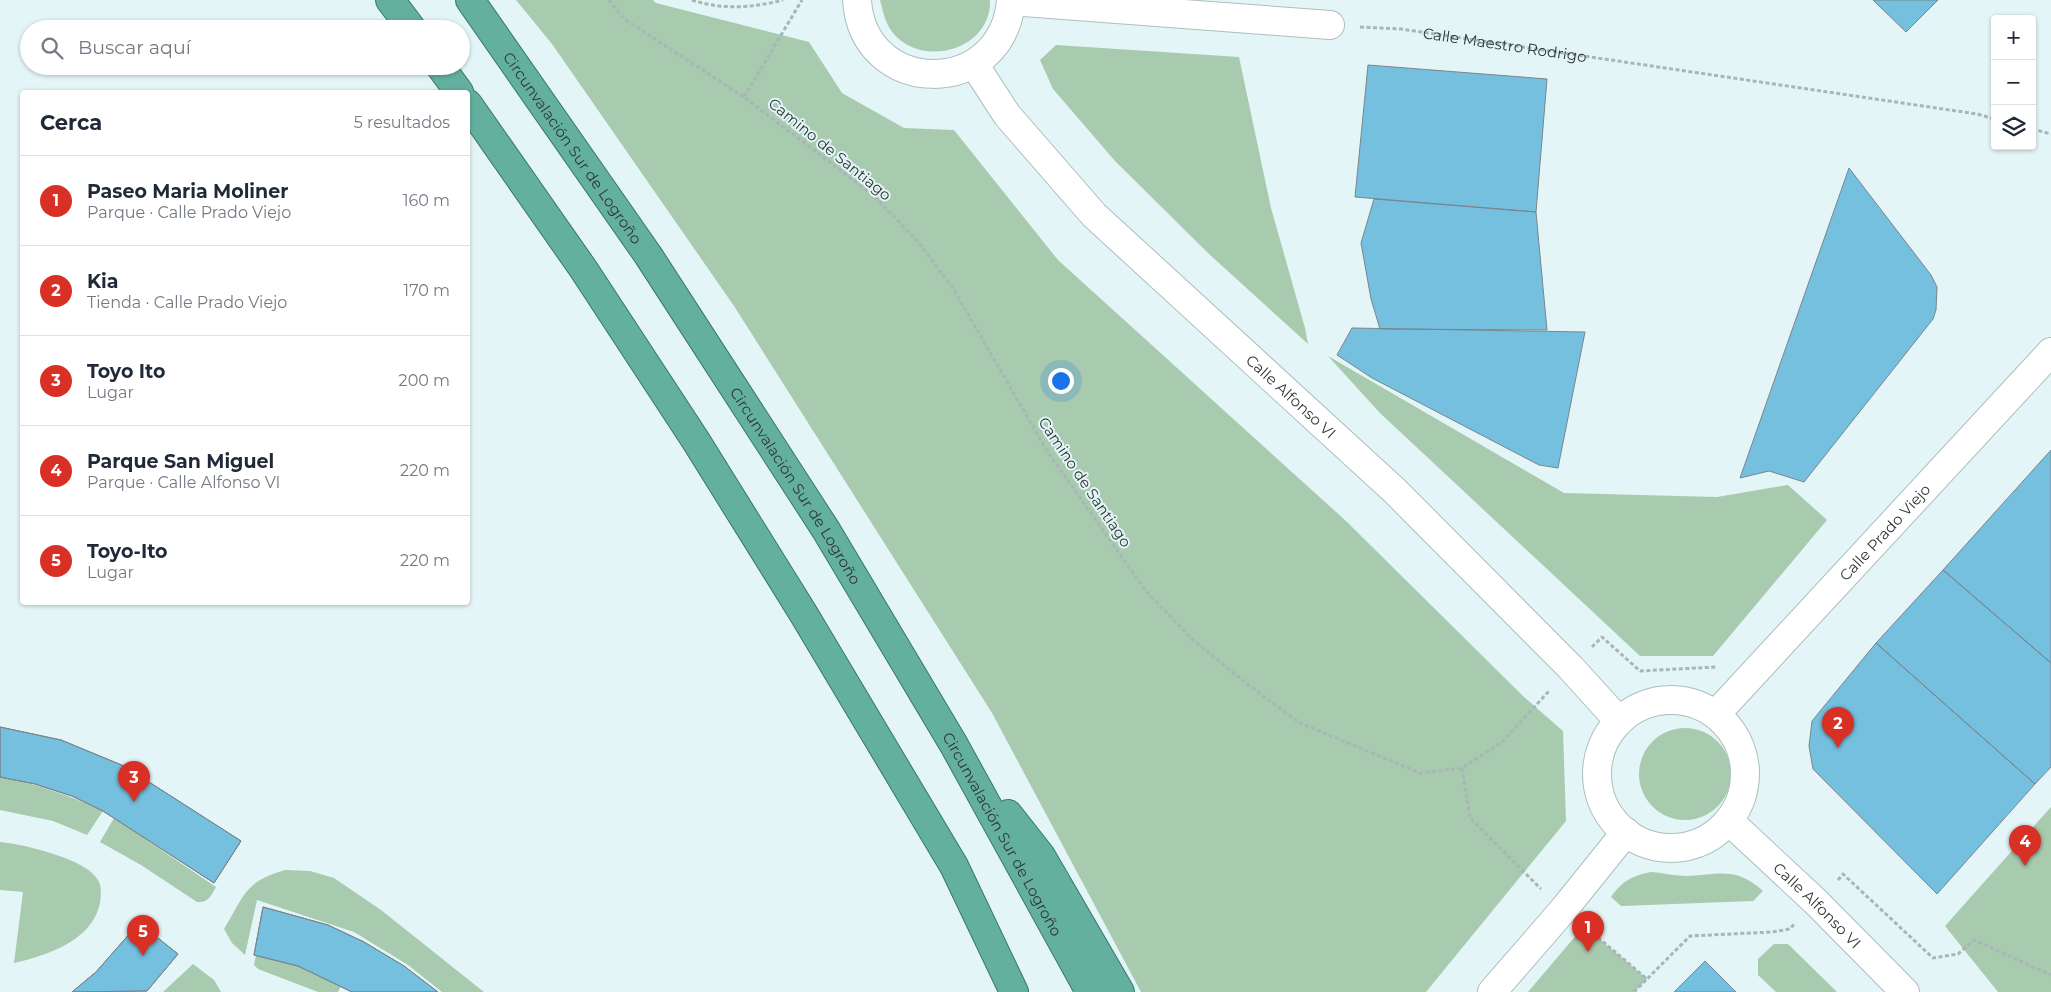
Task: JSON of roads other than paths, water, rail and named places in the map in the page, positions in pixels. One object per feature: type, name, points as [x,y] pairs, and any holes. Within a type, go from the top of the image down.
[{"type":"highway","points":[[390,0],[405,20]]},
{"type":"highway","name":"Circunvalación Sur de Logroño","points":[[470,0],[670,288],[826,530],[954,745],[1090,992]]},
{"type":"highway","points":[[447,75],[458,90]]},
{"type":"highway","points":[[470,107],[584,270],[654,376],[798,605],[954,866],[1014,992]]},
{"type":"highway","points":[[954,745],[1041,856],[1120,992]]},
{"type":"street","points":[[857,0],[858,14],[867,37],[882,56],[903,69],[927,75],[952,73],[974,64],[989,52],[1000,38],[1008,20],[1011,1],[1330,25]]},
{"type":"street","name":"Calle Alfonso VI","points":[[974,64],[1007,115],[1094,215],[1395,491],[1571,668],[1619,721]]},
{"type":"street","name":"Calle Prado Viejo","points":[[1716,714],[2051,352]]},
{"type":"street","points":[[1677,699],[1697,704],[1716,714],[1732,731],[1743,753],[1746,777],[1741,800],[1729,820],[1712,836],[1692,845],[1669,848],[1646,844],[1626,832],[1608,814],[1599,790],[1597,766],[1604,741],[1619,721],[1635,708],[1648,703],[1677,699]]},
{"type":"street","name":"Calle Alfonso VI","points":[[1729,820],[1816,902],[1905,992]]},
{"type":"street","points":[[1492,992],[1564,909],[1626,832]]},
{"type":"place","name":"Kia","points":[[1838,748]]},
{"type":"place","name":"Toyo Ito","points":[[134,802]]},
{"type":"place","name":"Parque San Miguel","points":[[2025,866]]},
{"type":"place","name":"Paseo Maria Moliner","points":[[1588,952]]},
{"type":"place","name":"Toyo-Ito","points":[[143,956]]}]
